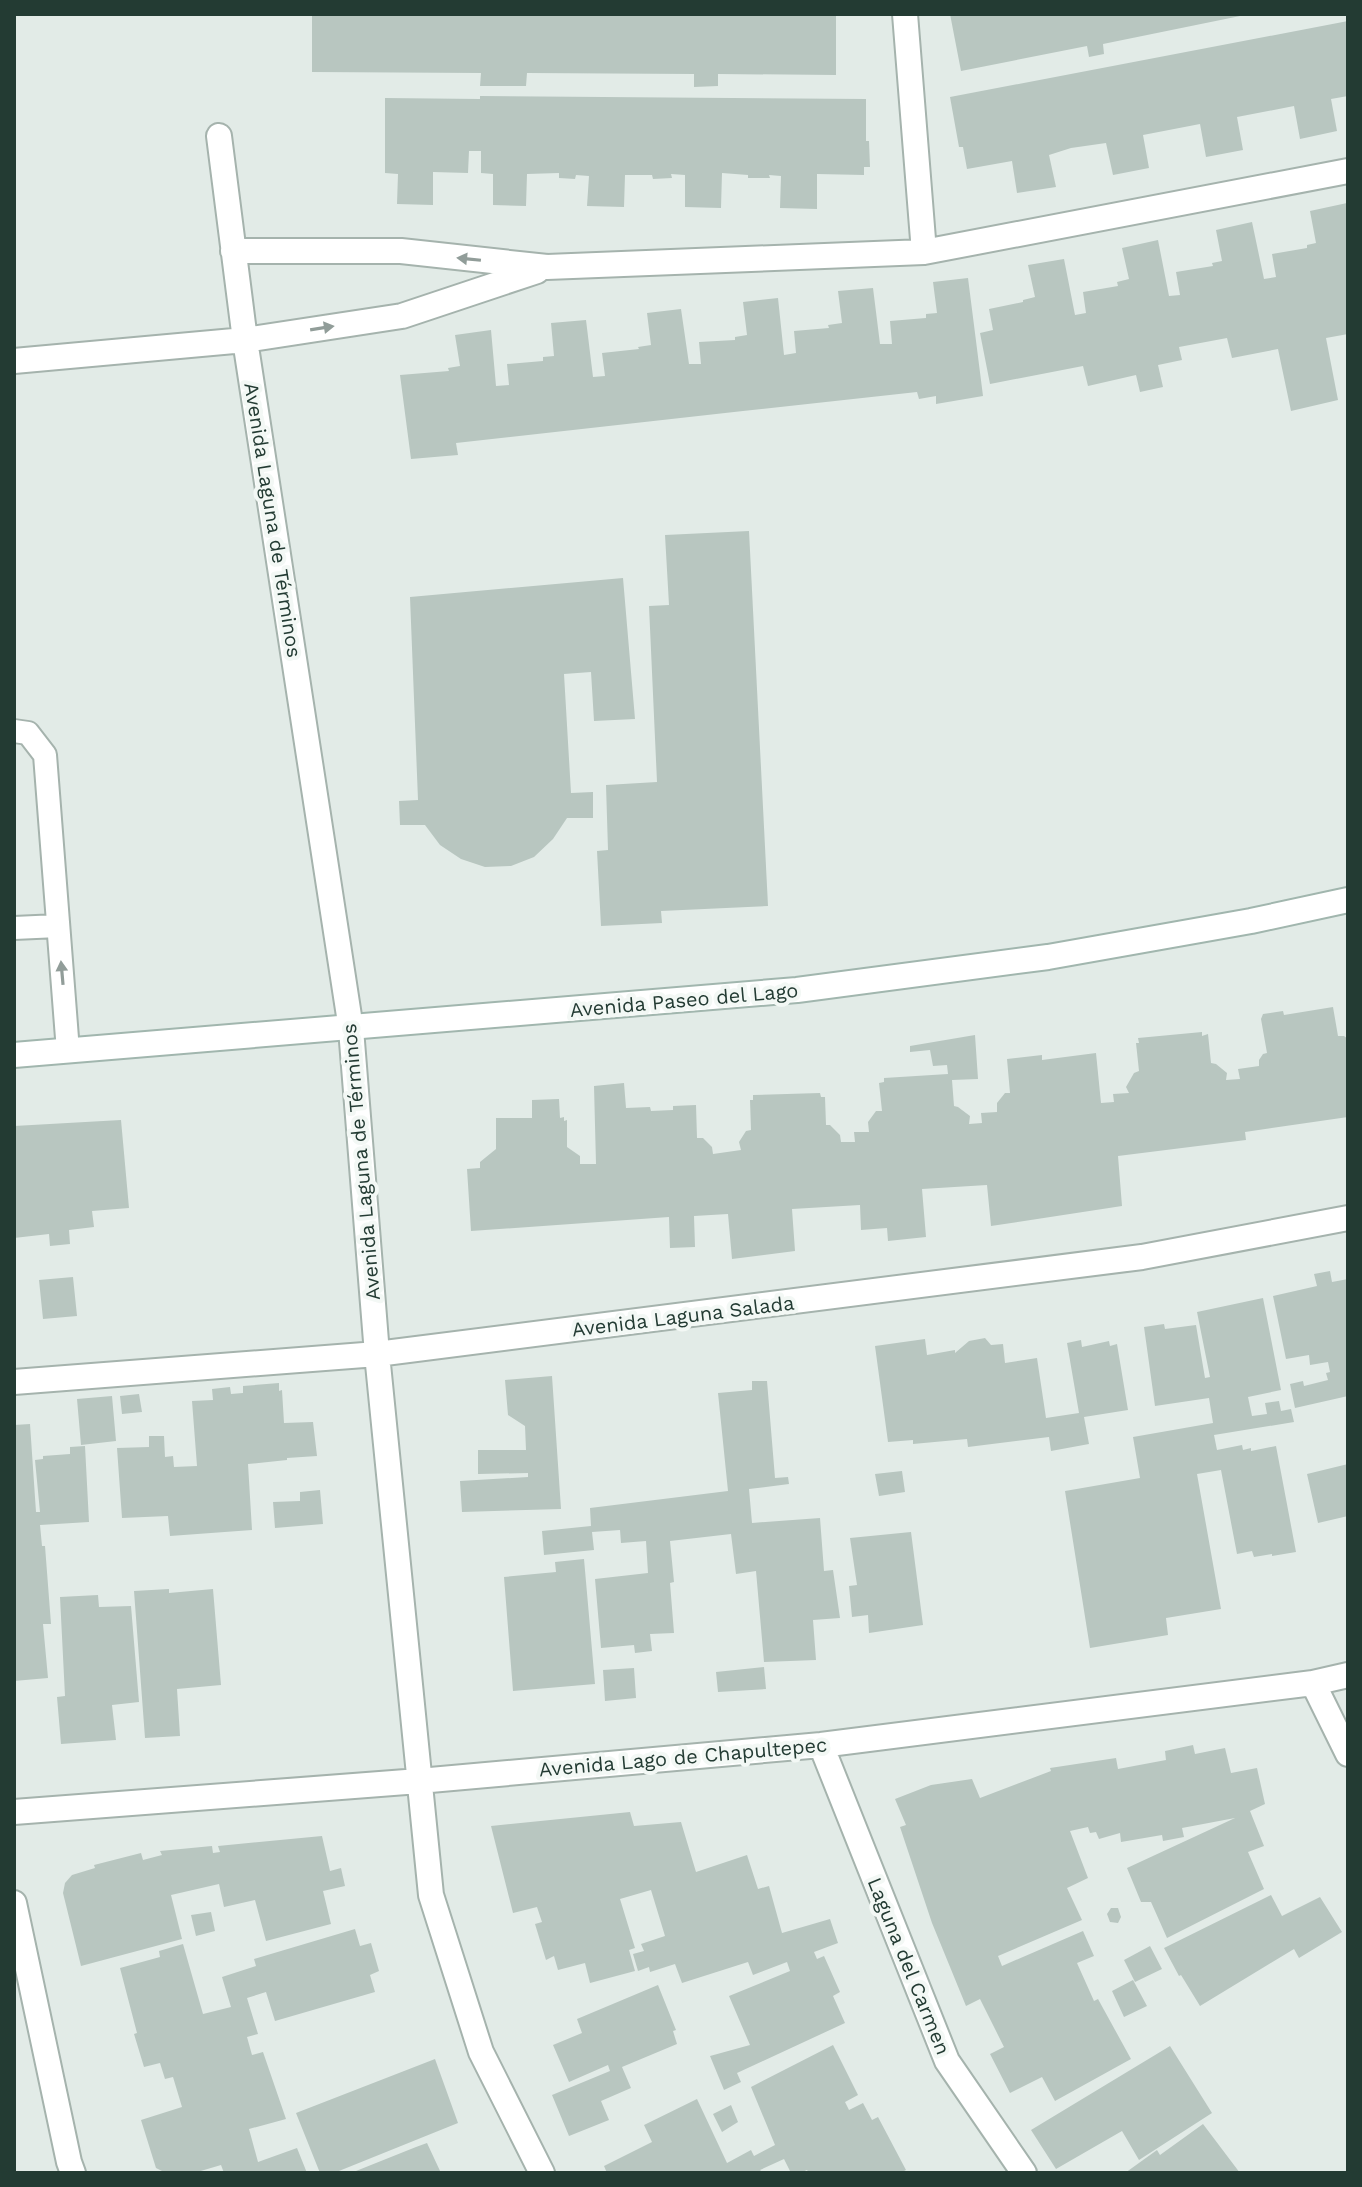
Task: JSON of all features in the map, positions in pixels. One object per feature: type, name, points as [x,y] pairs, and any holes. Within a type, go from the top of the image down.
[{"type":"street","points":[[905,14],[924,252]]},
{"type":"street","name":"Avenida Laguna de Términos","points":[[219,136],[245,340],[351,1029],[377,1354],[431,1895],[481,2052],[542,2173]]},
{"type":"street","points":[[233,251],[401,251],[547,267],[924,252],[1348,171]]},
{"type":"street","points":[[14,361],[245,340],[402,316],[547,267]]},
{"type":"street","name":"Avenida Paseo del Lago","points":[[14,1055],[813,988],[1048,957],[1251,921],[1348,900]]},
{"type":"street","name":"Avenida Laguna Salada","points":[[14,1382],[377,1354],[1142,1257],[1348,1218]]},
{"type":"street","name":"Avenida Lago de Chapultepec","points":[[14,1812],[419,1781],[821,1745],[1313,1683],[1348,1675]]},
{"type":"street","points":[[1313,1683],[1348,1754]]},
{"type":"street","name":"Laguna del Carmen","points":[[821,1745],[947,2061],[1024,2173]]},
{"type":"street","points":[[14,1903],[73,2173]]},
{"type":"lane","points":[[14,731],[28,733],[45,755],[68,1051]]},
{"type":"lane","points":[[14,928],[58,926]]},
{"type":"building","points":[[312,14],[836,14],[836,75],[718,74],[718,86],[694,87],[694,74],[527,73],[526,86],[480,86],[481,73],[312,72]]},
{"type":"building","points":[[950,14],[1245,15],[1103,44],[1104,54],[1089,57],[1087,46],[961,71]]},
{"type":"building","points":[[1348,21],[1348,96],[1331,99],[1337,131],[1300,139],[1294,106],[1237,117],[1243,150],[1206,157],[1200,124],[1143,135],[1149,168],[1113,175],[1106,143],[1071,148],[1049,155],[1056,187],[1017,193],[1012,161],[967,169],[963,147],[959,147],[950,97]]},
{"type":"building","points":[[480,96],[866,99],[866,141],[869,141],[870,167],[864,167],[864,175],[817,174],[817,209],[780,208],[781,176],[748,178],[748,175],[722,173],[721,208],[685,207],[685,175],[671,174],[672,178],[653,179],[652,175],[625,175],[624,207],[587,206],[589,176],[576,175],[575,179],[559,178],[559,173],[527,174],[526,206],[493,205],[493,174],[481,173],[481,151],[469,151],[468,173],[433,172],[433,205],[397,204],[398,174],[385,173],[385,98],[480,99]]},
{"type":"building","points":[[1347,203],[1348,334],[1326,338],[1338,400],[1291,411],[1278,349],[1232,358],[1227,338],[1179,347],[1182,360],[1158,365],[1163,387],[1140,392],[1136,375],[1088,386],[1083,366],[990,384],[980,333],[993,330],[989,309],[1035,297],[1028,265],[1064,259],[1075,315],[1086,313],[1083,292],[1118,286],[1117,282],[1129,279],[1122,248],[1158,240],[1169,296],[1180,295],[1176,272],[1213,266],[1212,263],[1222,261],[1216,230],[1252,222],[1264,279],[1276,277],[1272,254],[1307,248],[1307,245],[1316,243],[1310,211]]},
{"type":"building","points":[[968,278],[983,396],[936,404],[936,396],[919,399],[917,392],[743,411],[456,443],[458,455],[411,459],[400,375],[449,371],[448,368],[460,366],[455,335],[491,330],[496,386],[509,385],[507,364],[543,361],[543,357],[554,356],[551,323],[586,320],[593,377],[605,376],[602,353],[651,345],[647,313],[681,309],[689,364],[701,364],[699,342],[735,340],[735,337],[747,335],[743,302],[778,298],[784,355],[796,353],[794,331],[829,328],[828,325],[842,323],[838,291],[873,288],[880,344],[892,344],[890,321],[926,318],[926,314],[937,313],[933,282]]},
{"type":"building","points":[[749,531],[768,906],[661,911],[662,923],[601,926],[597,851],[608,850],[606,785],[657,782],[649,606],[669,605],[665,535]]},
{"type":"building","points":[[623,578],[635,719],[594,721],[591,672],[564,674],[571,793],[593,792],[593,818],[567,818],[553,839],[534,857],[511,866],[485,867],[461,859],[440,845],[425,825],[400,825],[399,801],[418,800],[410,597]]},
{"type":"building","points":[[1333,1007],[1338,1036],[1348,1039],[1348,1117],[1245,1132],[1246,1140],[1118,1156],[1122,1206],[991,1226],[987,1185],[922,1189],[926,1237],[888,1241],[887,1228],[861,1230],[860,1205],[792,1209],[795,1251],[732,1259],[728,1214],[694,1216],[695,1247],[670,1248],[669,1217],[471,1231],[467,1169],[480,1168],[480,1162],[496,1149],[496,1118],[532,1118],[532,1100],[559,1099],[560,1118],[567,1120],[567,1147],[580,1156],[580,1164],[596,1164],[594,1086],[624,1083],[626,1108],[650,1107],[651,1111],[696,1105],[697,1138],[703,1138],[712,1147],[713,1154],[741,1150],[739,1142],[746,1131],[751,1130],[750,1100],[753,1100],[753,1095],[820,1093],[821,1097],[825,1097],[826,1125],[840,1135],[841,1142],[855,1142],[854,1132],[869,1132],[868,1122],[876,1111],[882,1111],[879,1083],[884,1082],[884,1078],[948,1074],[947,1065],[933,1066],[930,1050],[910,1052],[910,1046],[975,1035],[978,1079],[952,1080],[954,1106],[970,1116],[969,1124],[982,1123],[981,1113],[997,1112],[997,1103],[1005,1093],[1010,1093],[1007,1059],[1042,1055],[1042,1060],[1096,1053],[1101,1103],[1114,1102],[1113,1094],[1129,1093],[1126,1087],[1134,1073],[1139,1071],[1138,1038],[1208,1034],[1211,1063],[1227,1073],[1226,1080],[1240,1079],[1238,1069],[1259,1066],[1259,1060],[1267,1053],[1261,1019],[1263,1014],[1283,1011],[1284,1015]]},
{"type":"building","points":[[121,1120],[129,1208],[92,1211],[94,1227],[69,1230],[70,1244],[50,1246],[49,1234],[14,1238],[14,1126]]},
{"type":"building","points":[[1330,1271],[1332,1282],[1348,1279],[1348,1396],[1295,1408],[1290,1384],[1303,1381],[1304,1386],[1328,1380],[1326,1373],[1330,1372],[1328,1362],[1310,1365],[1309,1355],[1286,1359],[1273,1296],[1317,1286],[1314,1274]]},
{"type":"building","points":[[73,1277],[77,1316],[43,1319],[39,1280]]},
{"type":"building","points":[[1263,1298],[1281,1390],[1248,1397],[1252,1416],[1267,1414],[1265,1403],[1279,1401],[1281,1411],[1291,1409],[1294,1422],[1214,1435],[1217,1450],[1242,1445],[1243,1450],[1251,1448],[1251,1451],[1276,1446],[1296,1552],[1254,1557],[1252,1551],[1237,1554],[1221,1470],[1197,1474],[1221,1609],[1166,1618],[1168,1635],[1090,1648],[1065,1491],[1140,1478],[1133,1437],[1213,1423],[1209,1398],[1155,1406],[1144,1327],[1164,1324],[1165,1329],[1196,1325],[1205,1378],[1210,1377],[1197,1312]]},
{"type":"building","points":[[985,1338],[991,1345],[1003,1344],[1005,1363],[1037,1358],[1046,1418],[1079,1413],[1067,1343],[1081,1340],[1082,1347],[1109,1341],[1110,1346],[1117,1344],[1128,1410],[1084,1417],[1089,1444],[1051,1451],[1049,1437],[968,1447],[967,1439],[913,1444],[913,1440],[888,1442],[875,1346],[925,1339],[927,1355],[955,1350],[955,1353],[969,1341]]},
{"type":"building","points":[[552,1376],[561,1509],[462,1512],[460,1481],[528,1477],[528,1473],[478,1474],[478,1450],[526,1450],[525,1426],[508,1415],[505,1380]]},
{"type":"building","points":[[752,1381],[767,1381],[775,1478],[788,1477],[789,1484],[749,1489],[752,1523],[820,1518],[824,1571],[833,1570],[840,1618],[813,1620],[816,1660],[764,1662],[756,1571],[736,1574],[731,1534],[670,1541],[674,1633],[650,1634],[652,1651],[635,1653],[634,1645],[601,1648],[595,1579],[648,1573],[646,1541],[621,1543],[620,1530],[592,1532],[594,1550],[544,1555],[542,1531],[591,1526],[590,1508],[728,1491],[718,1393],[752,1390]]},
{"type":"building","points":[[279,1383],[284,1423],[313,1422],[317,1456],[248,1464],[252,1530],[170,1536],[168,1516],[122,1518],[117,1448],[149,1447],[149,1436],[164,1436],[165,1457],[173,1456],[174,1467],[197,1466],[192,1401],[213,1400],[212,1389],[230,1387],[231,1394],[243,1393],[243,1386]]},
{"type":"building","points":[[139,1394],[142,1412],[122,1414],[120,1396]]},
{"type":"building","points":[[112,1396],[116,1441],[81,1445],[77,1399]]},
{"type":"building","points":[[30,1424],[36,1512],[40,1512],[35,1460],[43,1459],[43,1456],[70,1454],[70,1447],[85,1446],[89,1522],[40,1525],[42,1546],[45,1546],[51,1624],[43,1624],[48,1678],[14,1681],[14,1425]]},
{"type":"building","points":[[1348,1464],[1348,1516],[1318,1523],[1307,1474]]},
{"type":"building","points":[[902,1471],[905,1492],[879,1496],[875,1474]]},
{"type":"building","points":[[320,1490],[323,1524],[275,1528],[273,1502],[300,1501],[300,1492]]},
{"type":"building","points":[[911,1532],[923,1625],[869,1633],[868,1615],[852,1617],[849,1586],[857,1585],[850,1538]]},
{"type":"building","points":[[584,1559],[595,1684],[513,1691],[504,1577],[556,1572],[555,1562]]},
{"type":"building","points":[[169,1589],[169,1593],[213,1589],[221,1685],[177,1689],[180,1736],[145,1738],[134,1591]]},
{"type":"building","points":[[98,1595],[99,1607],[131,1606],[139,1702],[112,1705],[116,1740],[61,1744],[57,1697],[65,1696],[60,1597]]},
{"type":"building","points":[[764,1667],[766,1689],[718,1692],[716,1672]]},
{"type":"building","points":[[634,1668],[636,1698],[605,1701],[603,1670]]},
{"type":"building","points":[[1193,1745],[1195,1754],[1225,1748],[1231,1773],[1257,1768],[1265,1804],[1250,1811],[1264,1846],[1248,1852],[1264,1889],[1167,1938],[1151,1902],[1141,1902],[1127,1868],[1235,1818],[1182,1828],[1184,1837],[1163,1841],[1162,1835],[1121,1842],[1120,1833],[1099,1839],[1096,1832],[1090,1833],[1088,1827],[1070,1831],[1088,1878],[1067,1888],[1082,1920],[998,1956],[1002,1966],[1083,1931],[1094,1956],[1077,1963],[1094,2001],[1098,1999],[1131,2059],[1055,2101],[1042,2077],[1010,2093],[990,2054],[1004,2047],[980,1999],[966,2006],[932,1923],[900,1827],[906,1825],[895,1799],[931,1785],[972,1779],[980,1798],[1051,1771],[1050,1768],[1116,1758],[1118,1769],[1166,1760],[1165,1751]]},
{"type":"building","points":[[630,1812],[634,1826],[681,1822],[696,1872],[747,1855],[758,1889],[769,1886],[782,1933],[830,1919],[838,1943],[814,1952],[817,1959],[824,1956],[840,1992],[833,1996],[845,2023],[737,2073],[741,2082],[724,2090],[710,2056],[750,2045],[729,1996],[790,1971],[787,1962],[753,1975],[748,1962],[682,1983],[675,1964],[650,1972],[649,1967],[638,1971],[633,1954],[644,1951],[641,1944],[665,1936],[651,1890],[620,1899],[635,1948],[629,1950],[635,1971],[590,1983],[585,1963],[558,1970],[554,1956],[546,1960],[535,1924],[542,1922],[537,1907],[513,1913],[491,1826]]},
{"type":"building","points":[[322,1836],[330,1871],[341,1868],[345,1886],[323,1891],[331,1924],[266,1941],[255,1900],[224,1907],[219,1884],[171,1895],[182,1939],[81,1966],[63,1893],[65,1883],[72,1875],[95,1868],[94,1865],[141,1853],[143,1860],[162,1855],[160,1851],[212,1846],[213,1853],[220,1852],[218,1846]]},
{"type":"building","points":[[1271,1895],[1282,1916],[1320,1897],[1342,1932],[1299,1958],[1294,1949],[1200,2006],[1164,1948]]},
{"type":"building","points":[[1111,1908],[1118,1908],[1121,1917],[1118,1923],[1110,1922],[1107,1914]]},
{"type":"building","points":[[211,1912],[215,1931],[196,1936],[191,1915]]},
{"type":"building","points":[[355,1929],[360,1946],[371,1943],[379,1971],[370,1975],[375,1992],[275,2021],[266,1992],[247,1998],[258,2034],[247,2037],[252,2055],[263,2052],[286,2119],[249,2129],[258,2162],[297,2148],[307,2173],[224,2173],[221,2165],[194,2173],[166,2173],[156,2168],[141,2120],[182,2107],[173,2077],[165,2079],[160,2063],[144,2067],[120,1968],[160,1957],[159,1951],[183,1944],[203,2014],[231,2007],[222,1977],[256,1966],[254,1959]]},
{"type":"building","points":[[1150,1946],[1162,1969],[1135,1982],[1124,1960]]},
{"type":"building","points":[[1133,1980],[1147,2006],[1124,2017],[1112,1991]]},
{"type":"building","points":[[658,1985],[676,2030],[673,2031],[677,2044],[622,2067],[631,2088],[601,2101],[609,2120],[569,2136],[552,2095],[610,2071],[608,2065],[569,2082],[553,2045],[582,2033],[577,2019]]},
{"type":"building","points":[[833,2045],[858,2095],[845,2102],[849,2110],[863,2103],[872,2120],[878,2117],[906,2170],[900,2173],[809,2173],[807,2170],[791,2173],[784,2159],[760,2170],[763,2173],[607,2173],[604,2166],[652,2142],[644,2125],[697,2099],[727,2163],[751,2150],[754,2156],[775,2145],[751,2087]]},
{"type":"building","points":[[1170,2046],[1212,2113],[1139,2160],[1122,2131],[1056,2169],[1031,2130]]},
{"type":"building","points":[[435,2059],[458,2123],[334,2173],[320,2173],[296,2113]]},
{"type":"building","points":[[731,2105],[738,2122],[722,2132],[713,2114]]},
{"type":"building","points":[[1203,2124],[1240,2173],[1125,2173],[1157,2150],[1160,2155]]},
{"type":"building","points":[[427,2143],[441,2173],[351,2173],[416,2147]]}]
